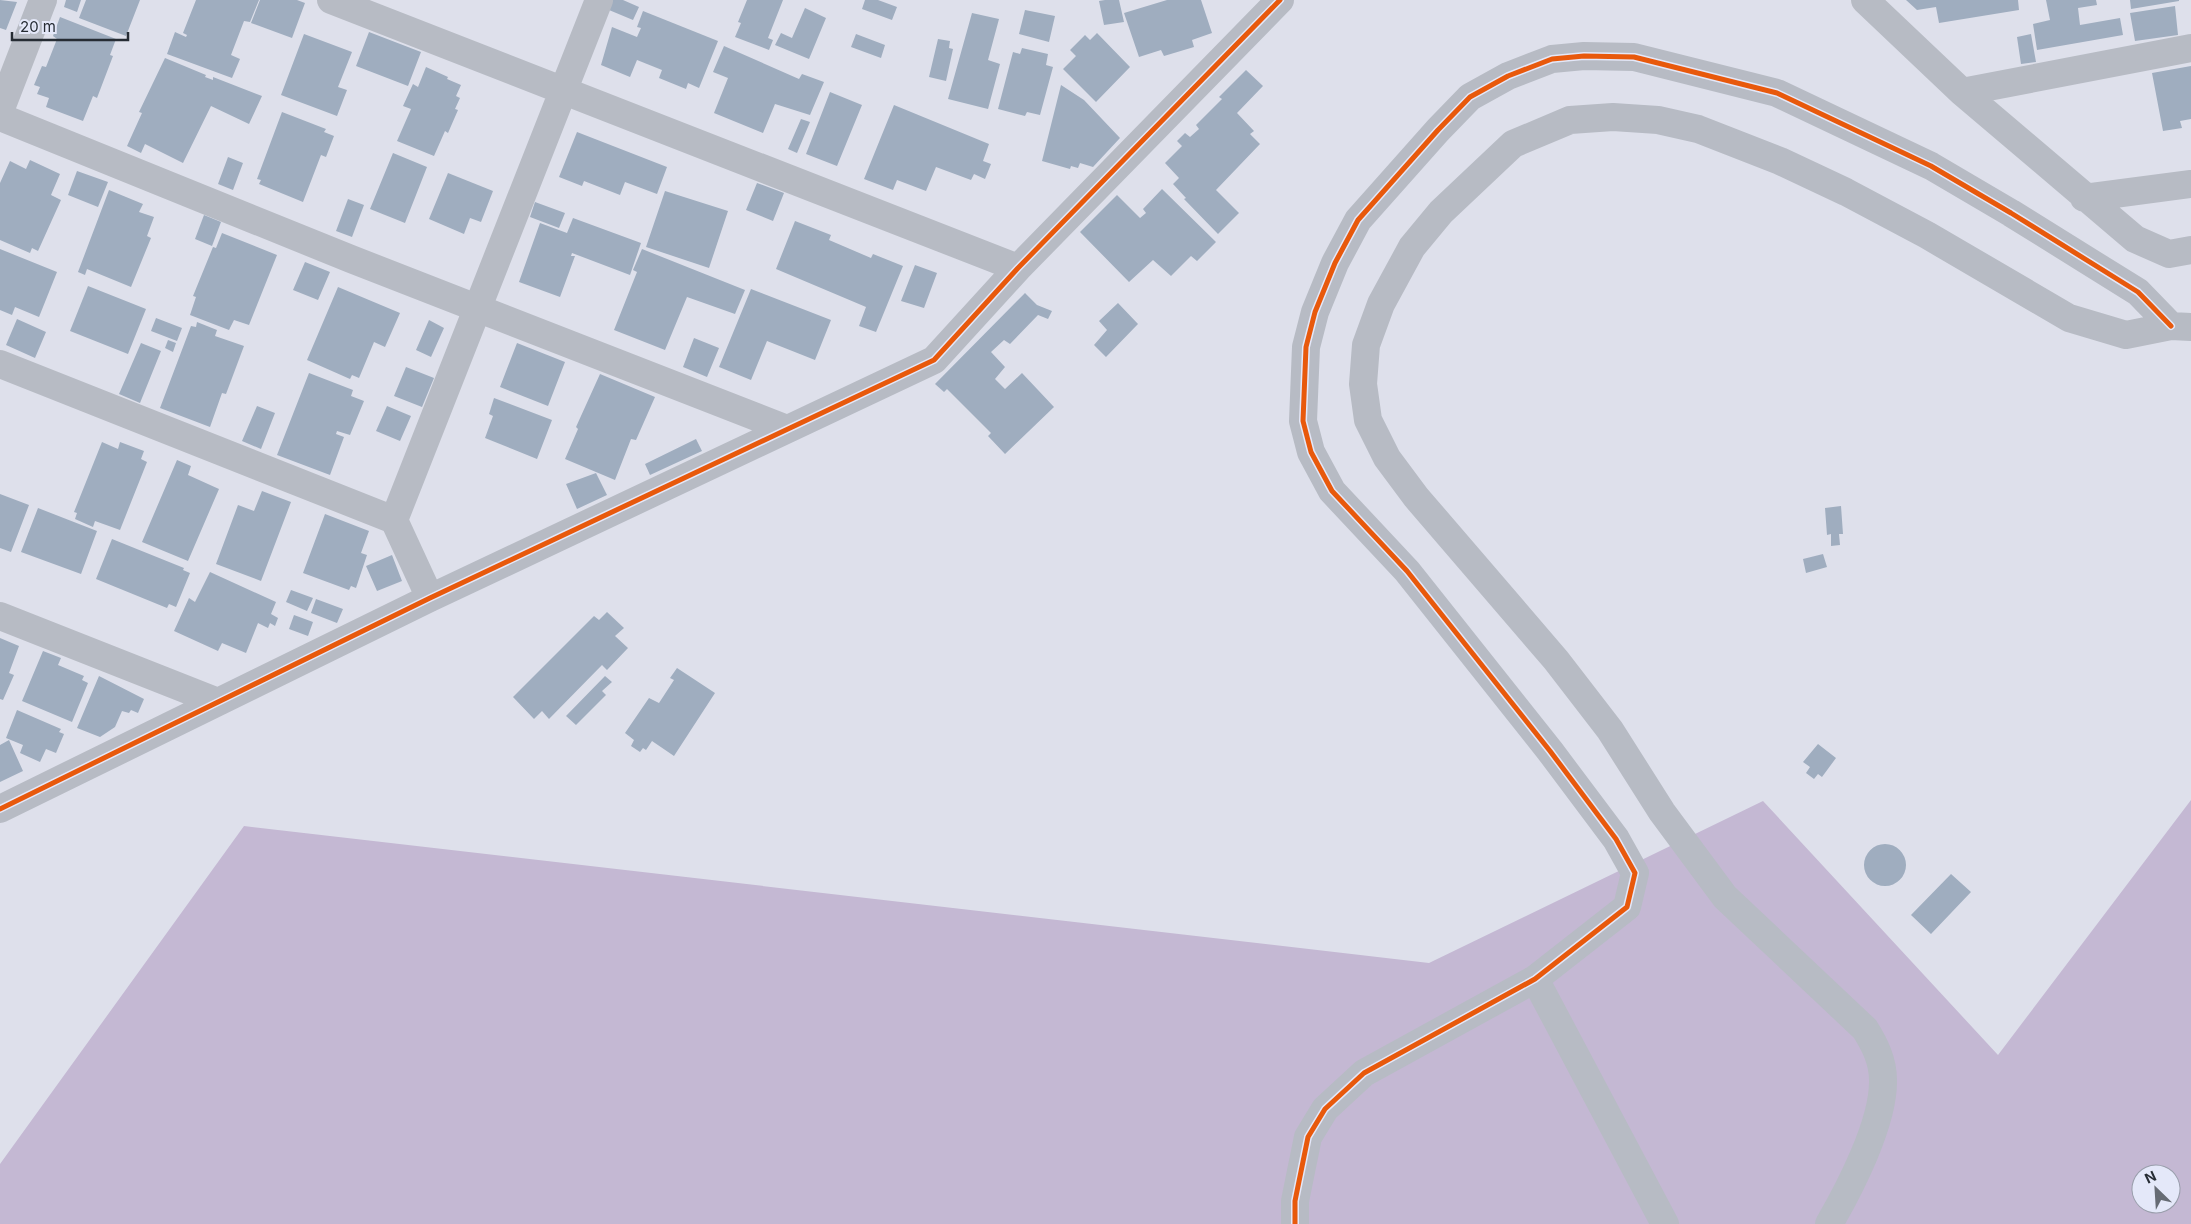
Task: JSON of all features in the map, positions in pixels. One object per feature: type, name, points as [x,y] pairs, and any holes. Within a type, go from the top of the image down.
[{"type":"street","points":[[0,111],[43,0]]},
{"type":"street","points":[[331,0],[1018,268]]},
{"type":"street","points":[[394,520],[599,0]]},
{"type":"street","points":[[0,809],[430,598],[934,360],[1018,268],[1280,0]]},
{"type":"street","points":[[1865,0],[1962,92],[2134,239],[2169,254],[2191,250]]},
{"type":"street","points":[[1962,92],[2191,48]]},
{"type":"street","points":[[1295,1224],[1295,1201],[1308,1137],[1325,1109],[1364,1072],[1535,978],[1627,907],[1635,873],[1616,840],[1550,751],[1407,571],[1332,491],[1311,452],[1303,421],[1306,347],[1315,312],[1335,263],[1358,220],[1398,173],[1470,97],[1508,76],[1552,59],[1584,56],[1634,57],[1777,93],[1931,166],[2011,212],[2138,292],[2181,326]]},
{"type":"street","points":[[0,117],[351,259],[787,429]]},
{"type":"street","points":[[1828,1224],[1838,1208],[1867,1146],[1877,1116],[1883,1079],[1875,1045],[1865,1029],[1725,897],[1662,812],[1610,730],[1556,660],[1416,497],[1387,458],[1368,420],[1364,384],[1366,345],[1381,304],[1412,247],[1441,212],[1513,144],[1570,120],[1614,117],[1658,120],[1698,129],[1780,161],[1846,192],[1927,235],[2069,318],[2126,334],[2181,326]]},
{"type":"street","points":[[2084,198],[2191,184]]},
{"type":"street","points":[[0,364],[394,520],[430,598]]},
{"type":"street","points":[[0,616],[218,702]]},
{"type":"street","points":[[1535,978],[1666,1224]]},
{"type":"shaded area","points":[[2191,800],[2191,1224],[0,1224],[0,1164],[244,826],[1429,963],[1763,801],[1998,1055]]},
{"type":"building","points":[[0,0],[17,2],[6,30],[0,28]]},
{"type":"building","points":[[66,0],[81,0],[77,12],[64,7]]},
{"type":"building","points":[[86,0],[140,0],[126,36],[79,18]]},
{"type":"building","points":[[196,0],[259,0],[250,22],[244,21],[231,55],[240,59],[232,78],[167,54],[175,32],[186,37],[187,35],[183,33]]},
{"type":"building","points":[[260,0],[297,0],[305,3],[292,38],[251,23]]},
{"type":"building","points":[[613,0],[623,0],[639,7],[633,20],[609,10]]},
{"type":"building","points":[[747,0],[783,0],[768,38],[773,40],[769,50],[735,37],[741,23],[738,22]]},
{"type":"building","points":[[865,0],[878,0],[897,7],[892,20],[862,9]]},
{"type":"building","points":[[1119,0],[1124,22],[1104,25],[1099,1]]},
{"type":"building","points":[[1167,0],[1201,0],[1212,33],[1192,40],[1194,47],[1164,56],[1161,50],[1139,57],[1124,13]]},
{"type":"building","points":[[1906,0],[2018,0],[2019,10],[1939,23],[1936,7],[1917,10]]},
{"type":"building","points":[[2046,0],[2096,0],[2097,5],[2078,8],[2080,25],[2120,18],[2123,35],[2037,50],[2033,24],[2050,20]]},
{"type":"building","points":[[2130,0],[2179,0],[2179,1],[2131,9]]},
{"type":"building","points":[[2175,6],[2178,35],[2135,41],[2130,13]]},
{"type":"building","points":[[805,8],[826,18],[809,59],[775,45],[781,33],[792,38]]},
{"type":"building","points":[[1025,10],[1055,16],[1049,42],[1019,34]]},
{"type":"building","points":[[643,11],[718,41],[699,88],[688,83],[686,89],[659,78],[662,70],[637,60],[630,77],[601,65],[612,27],[637,37],[641,28],[637,27]]},
{"type":"building","points":[[972,13],[999,19],[988,60],[1000,64],[988,109],[948,99]]},
{"type":"building","points":[[60,17],[116,39],[110,55],[113,56],[97,98],[93,96],[83,121],[46,107],[49,98],[37,94],[40,87],[34,85],[42,66],[46,67],[57,39],[53,36]]},
{"type":"building","points":[[369,32],[421,52],[408,86],[356,66]]},
{"type":"building","points":[[1097,33],[1130,67],[1096,102],[1063,69],[1076,56],[1070,50],[1085,35],[1090,40]]},
{"type":"building","points":[[304,34],[352,52],[338,87],[347,90],[337,116],[281,95]]},
{"type":"building","points":[[856,34],[885,45],[881,58],[851,47]]},
{"type":"building","points":[[2031,34],[2036,62],[2021,64],[2017,37]]},
{"type":"building","points":[[938,39],[950,41],[949,48],[953,49],[946,81],[929,77]]},
{"type":"building","points":[[724,46],[799,79],[802,74],[824,82],[810,115],[775,104],[763,133],[714,113],[728,78],[713,72]]},
{"type":"building","points":[[1022,48],[1048,54],[1046,65],[1053,67],[1040,115],[1027,112],[1025,116],[998,109],[1013,52],[1020,54]]},
{"type":"building","points":[[165,58],[206,75],[205,77],[213,80],[213,77],[262,96],[249,124],[211,106],[183,163],[145,144],[141,153],[127,146],[142,113],[139,112]]},
{"type":"building","points":[[2191,66],[2191,119],[2180,121],[2182,128],[2163,131],[2152,73]]},
{"type":"building","points":[[426,67],[461,85],[456,96],[460,98],[455,109],[458,110],[448,133],[445,131],[434,156],[397,141],[411,109],[403,106],[413,84],[418,87]]},
{"type":"building","points":[[1246,70],[1263,86],[1237,113],[1254,131],[1250,134],[1260,144],[1216,190],[1239,213],[1218,234],[1184,199],[1186,198],[1173,184],[1179,178],[1165,163],[1182,146],[1177,141],[1185,133],[1190,137],[1199,129],[1196,125],[1222,99],[1219,97]]},
{"type":"building","points":[[1061,85],[1084,100],[1120,138],[1093,167],[1080,163],[1078,168],[1071,166],[1070,169],[1042,161]]},
{"type":"building","points":[[830,92],[862,105],[837,166],[806,154]]},
{"type":"building","points":[[894,105],[989,144],[983,161],[991,164],[985,179],[974,174],[971,180],[936,167],[926,191],[897,180],[893,190],[864,179]]},
{"type":"building","points":[[282,112],[326,129],[324,132],[334,136],[326,157],[321,155],[303,202],[259,184],[261,180],[257,179]]},
{"type":"building","points":[[801,119],[810,122],[797,153],[788,149]]},
{"type":"building","points":[[577,132],[667,167],[657,194],[625,182],[620,195],[584,181],[582,186],[559,177]]},
{"type":"building","points":[[393,153],[427,167],[405,223],[370,209]]},
{"type":"building","points":[[228,157],[243,163],[233,190],[218,184]]},
{"type":"building","points":[[30,160],[60,174],[51,195],[61,200],[38,251],[32,248],[30,253],[0,240],[0,183],[10,161],[26,169]]},
{"type":"building","points":[[77,171],[108,182],[98,207],[68,195]]},
{"type":"building","points":[[448,173],[493,191],[481,222],[470,218],[464,234],[429,219]]},
{"type":"building","points":[[757,183],[784,193],[773,221],[746,210]]},
{"type":"building","points":[[1162,189],[1216,242],[1197,261],[1191,256],[1171,276],[1153,260],[1129,282],[1080,232],[1117,195],[1140,218],[1146,213],[1143,209]]},
{"type":"building","points":[[109,190],[143,204],[139,212],[154,217],[147,236],[151,238],[131,287],[87,269],[85,275],[78,272]]},
{"type":"building","points":[[665,191],[728,211],[709,268],[646,247]]},
{"type":"building","points":[[348,199],[364,205],[352,237],[336,231]]},
{"type":"building","points":[[535,202],[565,213],[559,228],[530,217]]},
{"type":"building","points":[[204,215],[221,222],[212,246],[195,239]]},
{"type":"building","points":[[573,218],[641,243],[630,275],[572,253],[571,256],[575,256],[560,297],[519,282],[540,223],[567,233]]},
{"type":"building","points":[[795,221],[831,235],[829,240],[871,258],[873,254],[903,266],[876,332],[859,326],[866,307],[776,269]]},
{"type":"building","points":[[222,233],[277,255],[249,325],[234,320],[229,330],[190,315],[196,297],[193,296],[213,247],[216,248]]},
{"type":"building","points":[[0,249],[57,272],[39,317],[15,307],[12,315],[0,310]]},
{"type":"building","points":[[642,249],[745,290],[735,314],[687,297],[665,350],[614,330],[637,272],[633,270]]},
{"type":"building","points":[[305,262],[330,272],[318,300],[293,290]]},
{"type":"building","points":[[915,265],[937,273],[924,308],[901,301]]},
{"type":"building","points":[[88,286],[146,309],[128,354],[70,331]]},
{"type":"building","points":[[338,287],[400,313],[385,347],[374,342],[359,378],[352,375],[350,379],[307,360]]},
{"type":"building","points":[[751,289],[831,320],[815,360],[767,341],[751,380],[719,367]]},
{"type":"building","points":[[1025,293],[1037,305],[1052,311],[1048,319],[1038,315],[1010,344],[1004,340],[991,352],[1005,367],[995,379],[1005,389],[1022,373],[1054,407],[1005,454],[988,436],[991,433],[947,389],[944,392],[935,384]]},
{"type":"building","points":[[1118,303],[1138,324],[1106,357],[1094,345],[1107,330],[1099,321]]},
{"type":"building","points":[[156,318],[182,328],[177,341],[151,331]]},
{"type":"building","points":[[17,319],[46,332],[35,358],[6,345]]},
{"type":"building","points":[[429,320],[444,328],[431,357],[416,350]]},
{"type":"building","points":[[197,322],[217,330],[215,336],[244,346],[226,394],[222,393],[210,427],[160,408],[191,326],[196,327]]},
{"type":"building","points":[[694,338],[719,348],[707,377],[683,367]]},
{"type":"building","points":[[168,340],[176,343],[173,352],[165,348]]},
{"type":"building","points":[[141,343],[161,351],[140,403],[119,394]]},
{"type":"building","points":[[517,343],[565,362],[548,406],[500,387]]},
{"type":"building","points":[[406,367],[434,378],[422,407],[394,396]]},
{"type":"building","points":[[309,373],[353,390],[351,396],[364,401],[350,435],[337,431],[336,434],[344,437],[330,475],[277,455]]},
{"type":"building","points":[[600,374],[655,397],[636,440],[631,439],[615,480],[565,459],[578,429],[576,427]]},
{"type":"building","points":[[494,398],[552,420],[537,459],[485,438],[493,416],[489,414]]},
{"type":"building","points":[[257,406],[275,413],[261,449],[242,441]]},
{"type":"building","points":[[387,406],[411,416],[400,441],[376,431]]},
{"type":"building","points":[[696,439],[702,451],[650,475],[645,464]]},
{"type":"building","points":[[102,442],[118,449],[120,442],[144,451],[141,459],[147,462],[120,530],[95,521],[93,527],[75,519],[77,513],[74,512]]},
{"type":"building","points":[[177,460],[191,466],[188,475],[219,489],[188,561],[142,542]]},
{"type":"building","points":[[596,473],[607,495],[577,509],[566,484]]},
{"type":"building","points":[[262,491],[291,502],[261,581],[216,564],[238,505],[254,511]]},
{"type":"building","points":[[0,494],[29,505],[11,552],[0,548]]},
{"type":"building","points":[[1841,506],[1843,534],[1839,534],[1840,545],[1831,546],[1831,534],[1827,535],[1825,508]]},
{"type":"building","points":[[38,508],[97,531],[81,574],[21,552]]},
{"type":"building","points":[[325,514],[369,531],[361,553],[367,555],[356,588],[351,586],[349,590],[303,573]]},
{"type":"building","points":[[112,539],[184,568],[183,570],[190,573],[176,607],[169,604],[167,608],[96,579]]},
{"type":"building","points":[[1823,554],[1827,567],[1806,573],[1803,559]]},
{"type":"building","points":[[392,555],[402,581],[377,591],[366,566]]},
{"type":"building","points":[[210,572],[276,602],[271,614],[278,618],[275,626],[270,623],[268,628],[258,623],[246,653],[222,643],[218,651],[174,631],[189,598],[195,602]]},
{"type":"building","points":[[291,590],[313,598],[307,611],[286,602]]},
{"type":"building","points":[[316,599],[343,609],[337,623],[311,613]]},
{"type":"building","points":[[607,612],[624,628],[615,636],[628,648],[607,670],[602,665],[549,719],[542,711],[534,719],[513,697],[594,616],[599,620]]},
{"type":"building","points":[[294,615],[313,622],[308,636],[289,629]]},
{"type":"building","points":[[0,638],[19,646],[9,673],[14,675],[3,700],[0,699]]},
{"type":"building","points":[[43,651],[61,658],[58,665],[84,676],[82,680],[88,683],[72,722],[22,701]]},
{"type":"building","points":[[677,668],[715,693],[674,756],[652,741],[646,750],[643,748],[640,752],[631,746],[634,740],[625,733],[649,698],[659,703],[674,680],[670,678]]},
{"type":"building","points":[[99,676],[144,699],[138,713],[131,710],[129,713],[122,711],[115,727],[100,737],[77,728]]},
{"type":"building","points":[[605,676],[612,682],[602,691],[606,695],[576,725],[566,716]]},
{"type":"building","points":[[17,710],[61,729],[59,732],[64,734],[56,753],[46,749],[40,762],[20,753],[23,745],[6,738]]},
{"type":"building","points":[[9,740],[23,771],[0,782],[0,745]]},
{"type":"building","points":[[1818,744],[1836,758],[1822,777],[1818,774],[1814,779],[1806,773],[1810,767],[1803,762]]},
{"type":"building","points":[[1889,844],[1897,847],[1903,853],[1906,865],[1903,877],[1897,883],[1881,886],[1873,883],[1867,877],[1864,861],[1867,853],[1873,847]]},
{"type":"building","points":[[1951,874],[1971,892],[1931,934],[1911,915]]},
{"type":"cycle path","points":[[0,809],[430,598],[934,360],[1018,268],[1280,0]]},
{"type":"cycle path","points":[[1295,1224],[1295,1201],[1308,1137],[1325,1109],[1364,1073],[1535,979],[1627,907],[1635,873],[1616,839],[1550,751],[1407,571],[1332,491],[1311,452],[1303,421],[1306,347],[1315,312],[1335,263],[1358,220],[1470,97],[1508,76],[1552,59],[1584,56],[1634,57],[1777,93],[1931,166],[2011,213],[2138,292],[2171,326]]}]
